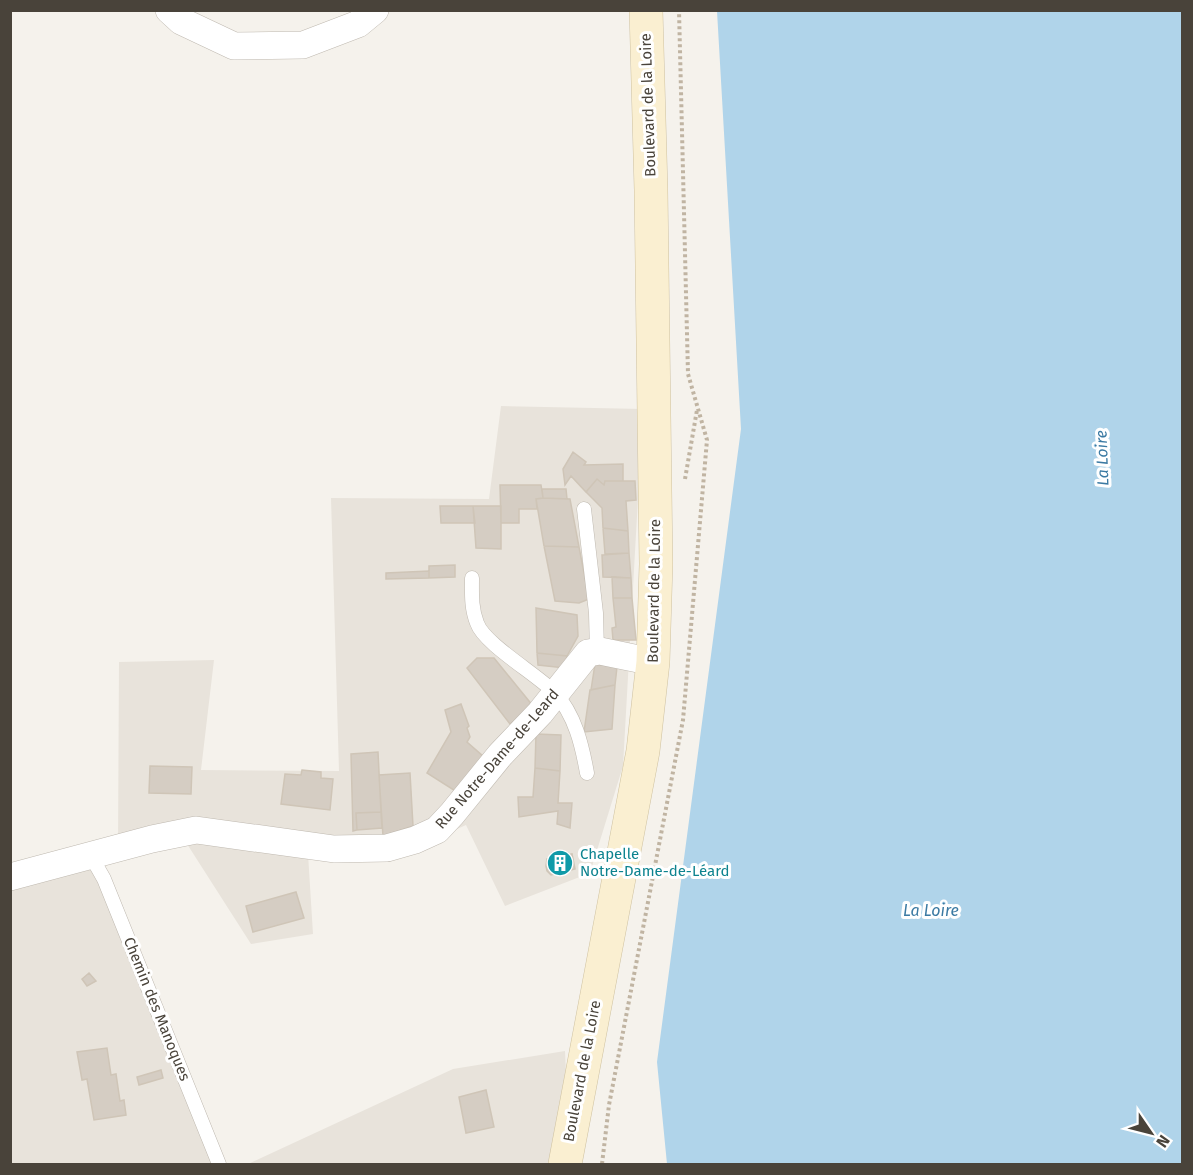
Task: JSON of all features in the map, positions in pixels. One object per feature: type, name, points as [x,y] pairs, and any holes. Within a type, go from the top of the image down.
[{"type":"main road","name":"Boulevard de la Loire","points":[[565,1164],[574,1072],[643,751],[653,662],[656,564],[651,190],[645,10]]},
{"type":"street","points":[[169,10],[181,21],[234,46],[303,45],[358,24],[375,10]]},
{"type":"street","points":[[597,652],[653,662]]},
{"type":"street","name":"Rue Notre-Dame-de-Leard","points":[[10,877],[152,839],[196,830],[334,849],[387,848],[415,840],[437,830],[500,755],[540,713],[588,653],[597,652]]},
{"type":"lane","points":[[584,509],[596,613],[597,652]]},
{"type":"lane","points":[[472,578],[471,601],[477,626],[496,645],[555,693],[573,721],[582,744],[587,773]]},
{"type":"lane","name":"Chemin des Manoques","points":[[91,856],[104,879],[219,1164]]},
{"type":"shaded area","points":[[501,406],[643,409],[623,766],[590,873],[505,906],[466,825],[394,857],[308,854],[313,934],[251,944],[180,833],[91,856],[218,1164],[11,1164],[11,877],[118,848],[119,662],[214,660],[201,770],[339,771],[331,498],[489,499]]},
{"type":"shaded area","points":[[565,1051],[570,1164],[248,1164],[453,1069]]},
{"type":"water","name":"La Loire","points":[[717,11],[1182,11],[1182,1164],[667,1164],[657,1062],[741,429]]},
{"type":"building","points":[[573,452],[586,462],[584,465],[623,464],[623,481],[605,481],[604,485],[597,479],[586,492],[571,476],[565,485],[563,469]]},
{"type":"building","points":[[597,479],[604,485],[605,481],[635,481],[636,500],[626,501],[628,531],[603,528],[602,508],[586,492]]},
{"type":"building","points":[[500,485],[541,485],[543,498],[536,499],[537,509],[519,509],[519,523],[501,523]]},
{"type":"building","points":[[542,489],[566,489],[567,499],[543,498]]},
{"type":"building","points":[[536,499],[570,499],[579,547],[544,546]]},
{"type":"building","points":[[440,506],[473,506],[475,523],[441,523]]},
{"type":"building","points":[[473,506],[501,506],[501,549],[476,548]]},
{"type":"building","points":[[603,528],[628,531],[629,553],[605,554]]},
{"type":"building","points":[[544,546],[579,547],[589,599],[579,603],[555,601]]},
{"type":"building","points":[[629,553],[631,578],[603,577],[602,555]]},
{"type":"building","points":[[455,565],[455,577],[429,578],[429,566]]},
{"type":"building","points":[[429,571],[429,578],[386,579],[386,573]]},
{"type":"building","points":[[612,577],[631,578],[632,598],[613,598]]},
{"type":"building","points":[[613,598],[632,598],[636,640],[613,640],[612,628],[616,627]]},
{"type":"building","points":[[536,608],[577,615],[578,636],[567,656],[537,653]]},
{"type":"building","points":[[537,653],[567,656],[565,668],[538,665]]},
{"type":"building","points":[[477,658],[494,658],[533,706],[510,724],[467,668]]},
{"type":"building","points":[[595,664],[617,667],[615,685],[591,690]]},
{"type":"building","points":[[615,685],[612,729],[584,732],[590,690]]},
{"type":"building","points":[[461,704],[469,726],[467,728],[470,737],[467,742],[484,757],[460,794],[427,773],[451,732],[445,710]]},
{"type":"building","points":[[536,734],[561,735],[560,771],[535,768]]},
{"type":"building","points":[[378,752],[381,812],[356,813],[357,830],[353,831],[351,754]]},
{"type":"building","points":[[150,766],[192,767],[191,794],[149,793]]},
{"type":"building","points":[[535,768],[560,771],[558,803],[572,803],[570,828],[557,824],[558,811],[519,817],[518,797],[533,797]]},
{"type":"building","points":[[302,770],[321,772],[321,778],[333,779],[330,810],[281,804],[285,774],[301,775]]},
{"type":"building","points":[[410,773],[413,826],[383,836],[379,775]]},
{"type":"building","points":[[381,812],[382,828],[357,830],[356,813]]},
{"type":"building","name":"Chapelle Notre-Dame-de-Léard","points":[[572,854],[575,869],[551,875],[547,871],[547,859]]},
{"type":"building","points":[[296,892],[304,918],[253,932],[246,906]]},
{"type":"building","points":[[89,973],[96,981],[87,986],[82,979]]},
{"type":"building","points":[[107,1048],[111,1075],[116,1074],[120,1101],[124,1100],[126,1115],[94,1120],[87,1079],[82,1080],[77,1052]]},
{"type":"building","points":[[161,1070],[163,1078],[139,1085],[137,1077]]},
{"type":"building","points":[[486,1090],[494,1127],[466,1133],[459,1097]]},
{"type":"place","name":"Chapelle Notre-Dame-de-Léard","points":[[560,863]]}]
